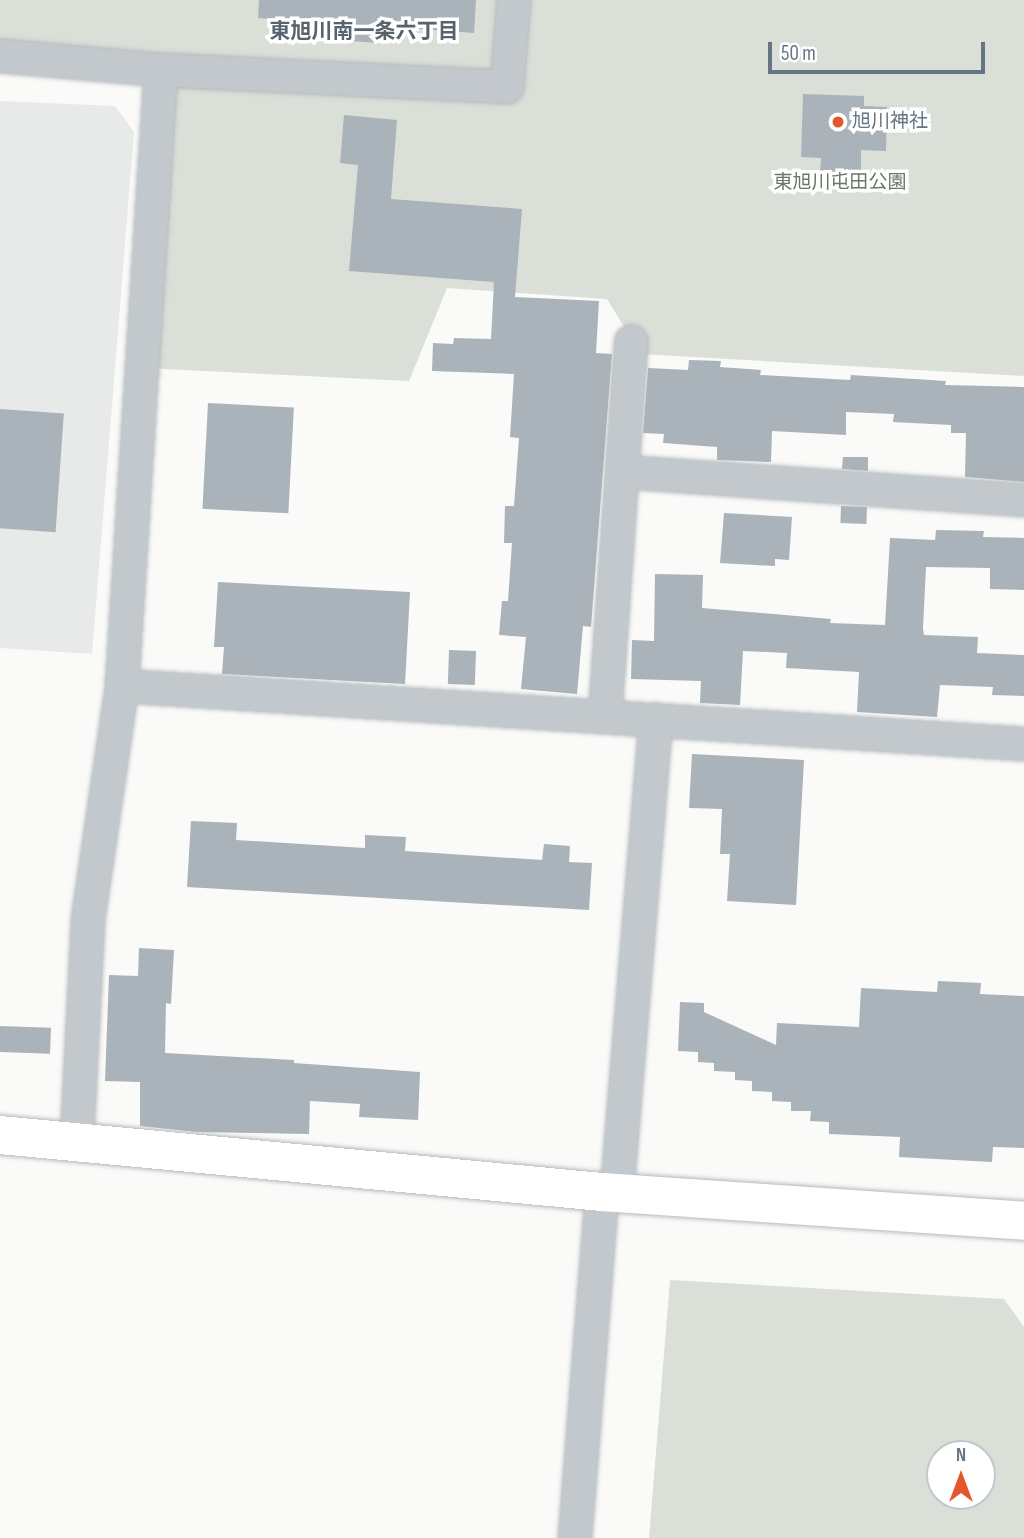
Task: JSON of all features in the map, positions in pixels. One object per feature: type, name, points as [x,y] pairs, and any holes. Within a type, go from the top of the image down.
[{"type":"street","points":[[0,56],[161,70],[507,87],[513,0]]},
{"type":"street","points":[[77,1140],[88,920],[121,686],[161,70]]},
{"type":"street","points":[[605,717],[631,342]]},
{"type":"street","points":[[623,472],[1024,500]]},
{"type":"street","points":[[121,686],[1024,744]]},
{"type":"street","points":[[575,1538],[656,720]]},
{"type":"street","points":[[0,1135],[77,1140],[610,1192],[1024,1221]]},
{"type":"shaded area","points":[[0,101],[115,106],[134,132],[92,654],[0,648]]},
{"type":"green space","name":"東旭川屯田公園","points":[[0,0],[1024,0],[1024,376],[641,354],[607,299],[447,288],[409,381],[144,368],[161,70],[0,56]]},
{"type":"green space","points":[[670,1280],[1004,1299],[1024,1327],[1024,1538],[649,1538]]},
{"type":"building","points":[[259,0],[476,0],[474,33],[380,26],[379,43],[324,39],[326,23],[258,18]]},
{"type":"building","name":"旭川神社","points":[[803,94],[864,96],[864,106],[887,107],[886,151],[861,150],[861,174],[820,173],[821,158],[801,157]]},
{"type":"building","points":[[344,115],[397,120],[391,199],[522,209],[515,297],[599,301],[596,353],[612,354],[591,627],[583,626],[577,694],[521,689],[526,637],[499,635],[502,601],[508,601],[512,543],[504,543],[505,506],[514,506],[519,438],[510,437],[514,374],[432,371],[433,343],[453,344],[454,338],[491,339],[494,282],[349,271],[358,165],[340,163]]},
{"type":"building","points":[[689,360],[721,361],[720,367],[761,370],[760,375],[850,380],[851,375],[946,381],[945,385],[1024,387],[1024,482],[965,477],[966,433],[951,433],[951,425],[893,422],[894,414],[846,412],[846,435],[772,431],[771,462],[717,460],[717,447],[663,443],[664,434],[643,433],[648,368],[688,370]]},
{"type":"building","points":[[208,403],[294,408],[288,513],[202,509]]},
{"type":"building","points":[[0,409],[64,413],[56,532],[0,528]]},
{"type":"building","points":[[843,457],[868,457],[868,471],[842,469]]},
{"type":"building","points":[[841,506],[867,507],[866,524],[840,523]]},
{"type":"building","points":[[724,513],[792,517],[789,560],[775,559],[775,566],[720,563]]},
{"type":"building","points":[[936,530],[984,531],[983,537],[1024,538],[1024,590],[990,589],[990,568],[926,567],[923,628],[924,635],[978,637],[977,653],[1024,655],[1024,696],[992,695],[993,687],[940,685],[937,717],[857,712],[859,672],[786,668],[787,653],[743,651],[740,705],[700,703],[701,681],[631,679],[632,640],[654,641],[655,574],[703,575],[702,608],[831,619],[830,623],[885,625],[890,538],[935,540]]},
{"type":"building","points":[[218,582],[410,592],[405,684],[222,674],[224,647],[214,647]]},
{"type":"building","points":[[449,650],[476,651],[475,685],[448,684]]},
{"type":"building","points":[[692,754],[804,760],[796,905],[727,901],[730,854],[720,854],[722,809],[689,808]]},
{"type":"building","points":[[191,821],[237,823],[236,840],[365,848],[365,835],[406,837],[405,851],[542,860],[544,844],[570,846],[569,862],[592,863],[589,910],[187,887]]},
{"type":"building","points":[[139,948],[174,950],[171,1004],[166,1003],[165,1053],[294,1060],[294,1063],[420,1072],[418,1120],[359,1117],[360,1104],[310,1101],[309,1134],[196,1132],[140,1126],[140,1082],[105,1081],[109,975],[138,976]]},
{"type":"building","points":[[938,981],[981,983],[980,994],[1024,996],[1024,1148],[993,1147],[992,1162],[899,1157],[900,1137],[829,1134],[829,1122],[810,1121],[811,1111],[791,1111],[791,1102],[772,1101],[772,1092],[752,1091],[752,1081],[735,1080],[735,1072],[714,1071],[714,1063],[698,1062],[698,1052],[678,1051],[680,1002],[704,1003],[704,1012],[776,1045],[777,1023],[859,1027],[861,988],[937,992]]},
{"type":"building","points":[[0,1026],[51,1028],[50,1054],[0,1052]]},
{"type":"place","name":"旭川神社","points":[[838,122]]},
{"type":"district","name":"東旭川南一条六丁目","points":[[364,32]]}]
